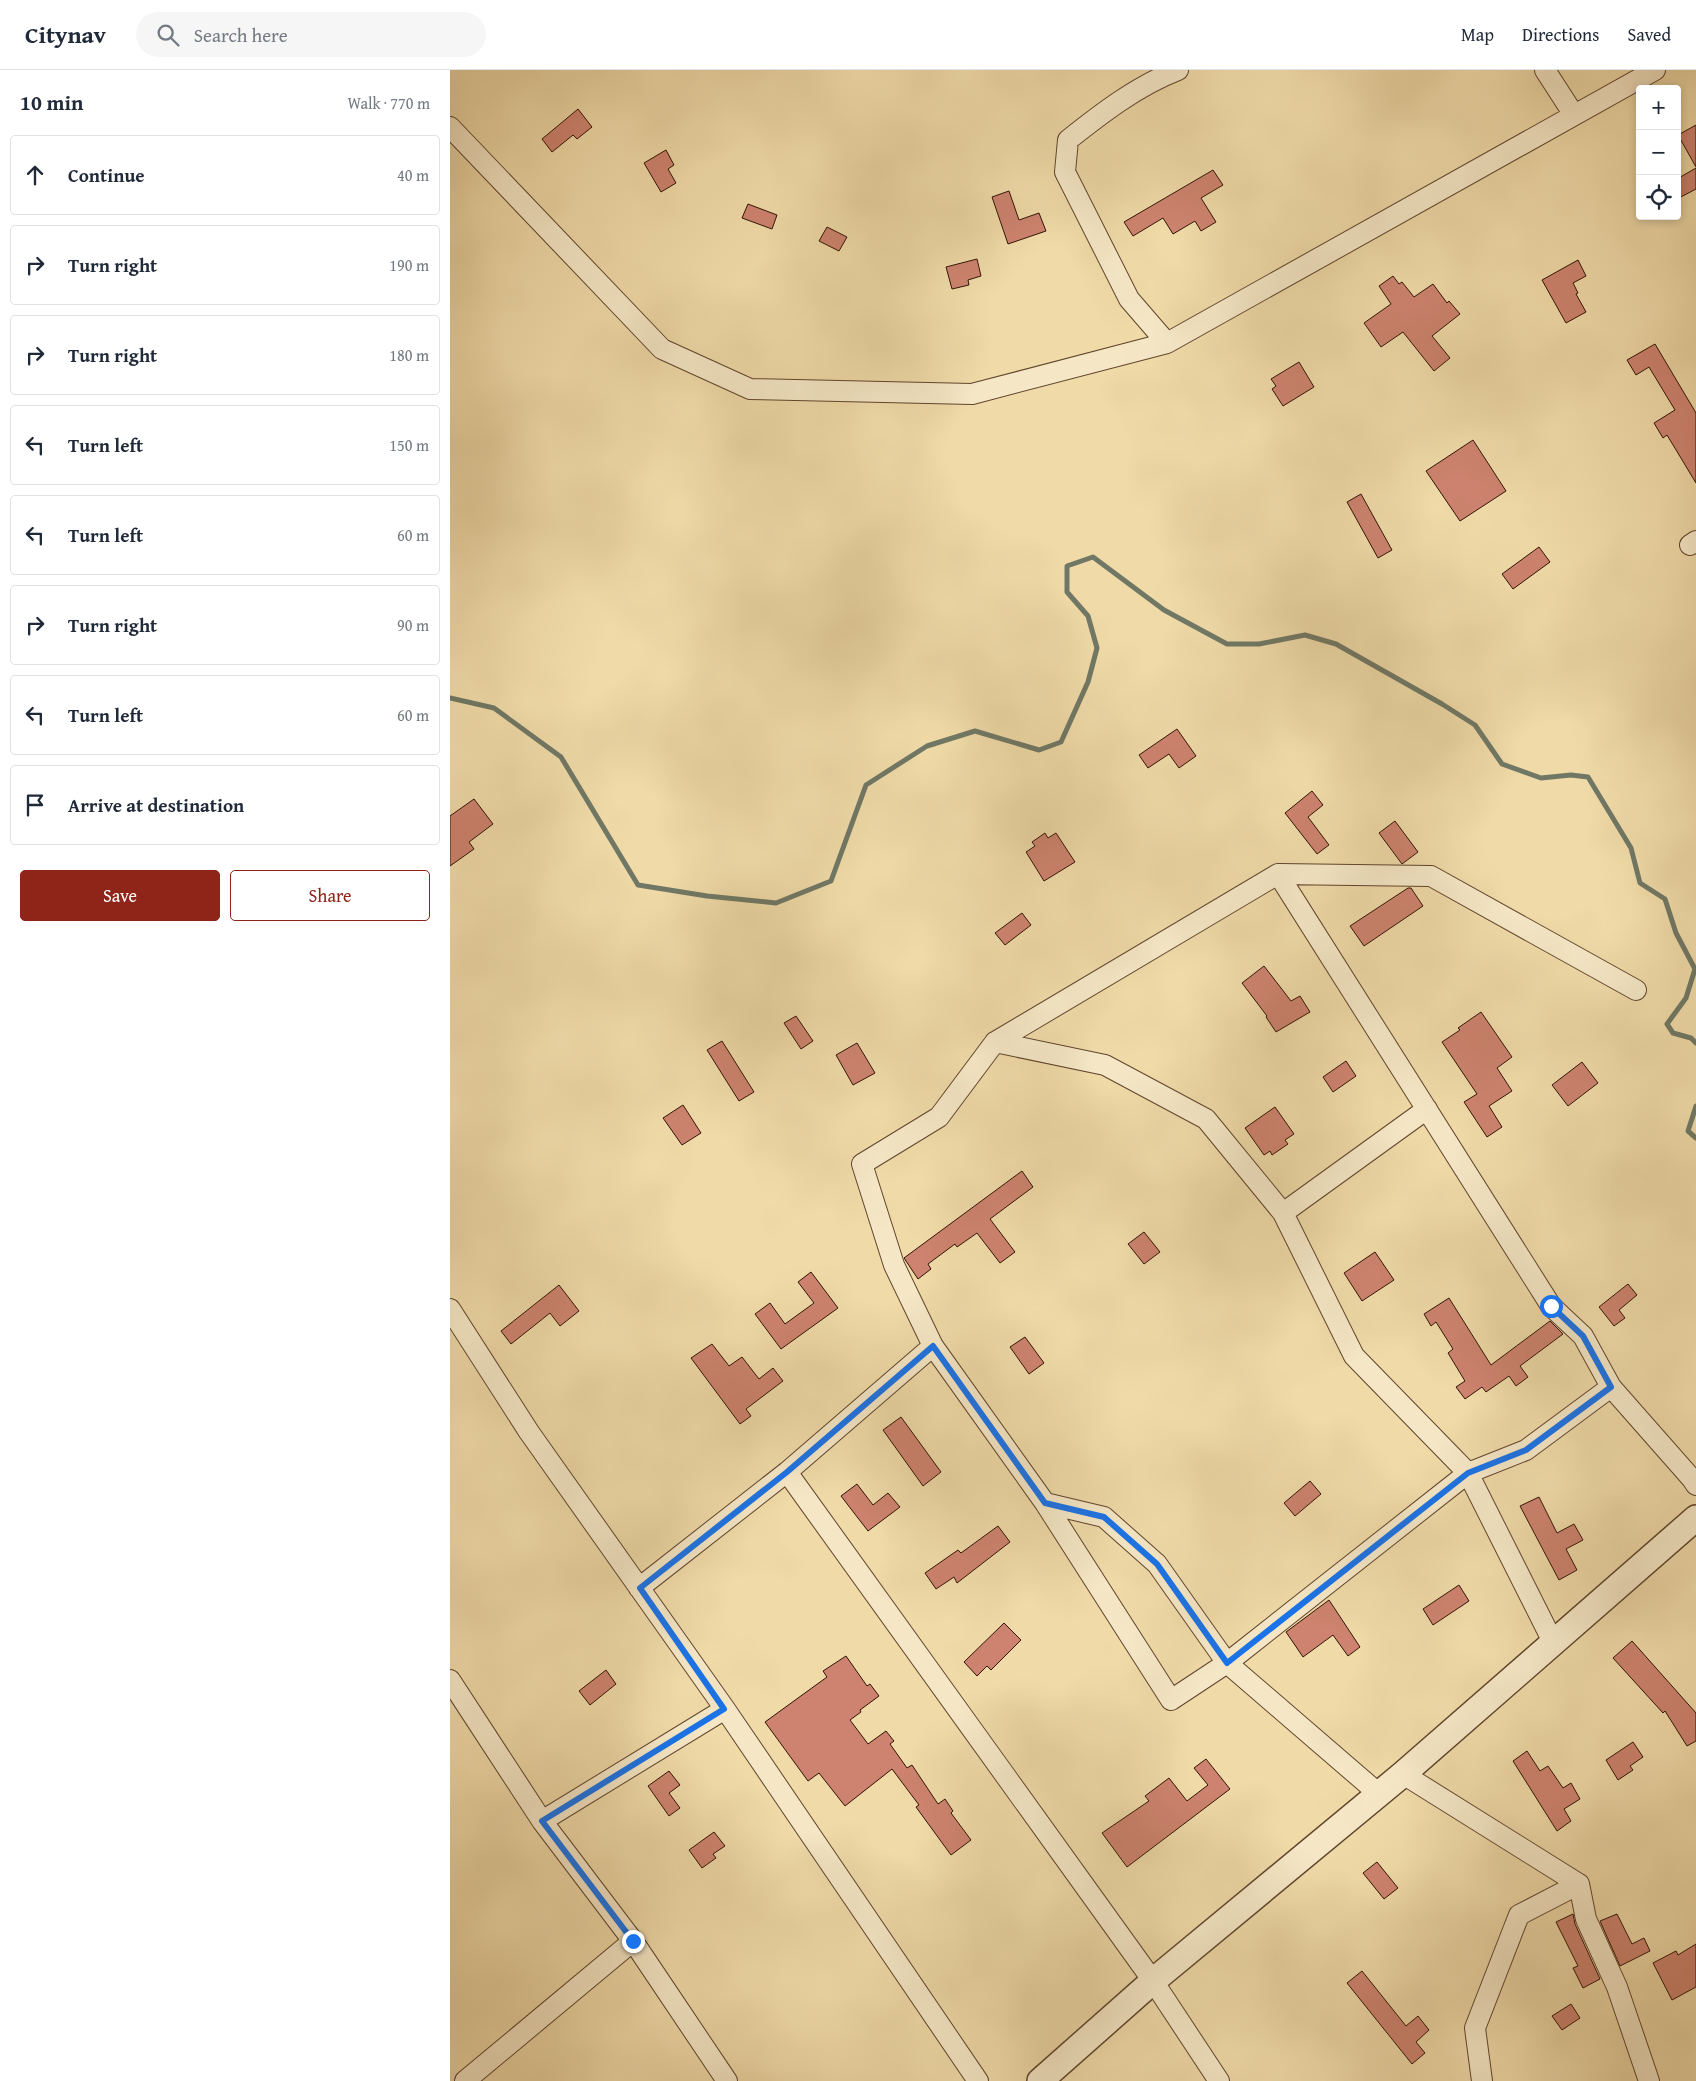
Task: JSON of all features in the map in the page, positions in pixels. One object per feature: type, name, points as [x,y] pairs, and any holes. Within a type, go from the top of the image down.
[{"type":"street","points":[[1545,70],[1574,115]]},
{"type":"street","points":[[450,127],[662,349],[750,389],[972,394],[1167,343],[1655,70]]},
{"type":"street","points":[[1167,72],[1113,104],[1068,140],[1065,172],[1128,299],[1167,343]]},
{"type":"street","points":[[1278,874],[1551,1306],[1583,1336],[1611,1387],[1696,1485]]},
{"type":"street","points":[[1611,1387],[1526,1450],[1468,1473],[1227,1663],[1171,1700],[1045,1503],[933,1346],[894,1265],[862,1164],[939,1117],[995,1042],[1278,874],[1431,876],[1636,990]]},
{"type":"street","points":[[995,1042],[1106,1065],[1206,1119],[1283,1213],[1354,1356],[1468,1473],[1553,1642]]},
{"type":"street","points":[[1283,1213],[1427,1109]]},
{"type":"street","points":[[450,1309],[530,1432],[724,1709],[978,2081]]},
{"type":"street","points":[[640,1588],[787,1472],[933,1346]]},
{"type":"street","points":[[787,1472],[1153,1980],[1219,2081]]},
{"type":"street","points":[[1045,1503],[1104,1517],[1157,1564],[1227,1663],[1379,1794]]},
{"type":"street","points":[[1040,2081],[1153,1980],[1403,1774],[1553,1642],[1616,1590],[1696,1518]]},
{"type":"street","points":[[450,1680],[542,1821],[633,1941],[727,2081]]},
{"type":"street","points":[[542,1821],[724,1709]]},
{"type":"street","points":[[1403,1774],[1579,1884],[1586,1919],[1617,1987],[1649,2081]]},
{"type":"street","points":[[1482,2081],[1476,2028],[1519,1915],[1579,1884]]},
{"type":"street","points":[[465,2081],[633,1941]]},
{"type":"building","points":[[578,109],[592,127],[577,139],[573,135],[552,152],[542,139]]},
{"type":"building","points":[[1696,125],[1696,167],[1681,140],[1681,133]]},
{"type":"building","points":[[666,150],[674,165],[668,169],[676,183],[661,192],[644,163]]},
{"type":"building","points":[[1696,168],[1696,189],[1681,197],[1681,177]]},
{"type":"building","points":[[1213,170],[1223,185],[1201,198],[1216,222],[1201,231],[1195,221],[1173,234],[1163,218],[1133,236],[1124,222]]},
{"type":"building","points":[[1009,191],[1019,220],[1039,213],[1046,231],[1008,244],[992,197]]},
{"type":"building","points":[[748,204],[777,215],[772,229],[742,218]]},
{"type":"building","points":[[827,227],[847,237],[839,251],[819,241]]},
{"type":"building","points":[[977,259],[981,276],[968,280],[969,285],[952,289],[946,267]]},
{"type":"building","points":[[1578,260],[1586,276],[1573,283],[1578,293],[1576,294],[1586,312],[1566,323],[1542,280]]},
{"type":"building","points":[[1393,276],[1399,284],[1402,282],[1414,297],[1433,284],[1447,303],[1449,301],[1460,314],[1432,336],[1450,358],[1434,371],[1403,332],[1381,347],[1364,323],[1391,304],[1379,286]]},
{"type":"building","points":[[1655,344],[1696,413],[1696,483],[1667,435],[1663,438],[1654,423],[1675,410],[1649,367],[1636,375],[1627,360]]},
{"type":"building","points":[[1299,362],[1314,387],[1283,406],[1272,389],[1276,386],[1271,379]]},
{"type":"building","points":[[1473,440],[1506,491],[1460,521],[1426,471]]},
{"type":"building","points":[[1361,494],[1392,550],[1378,558],[1347,502]]},
{"type":"building","points":[[1539,547],[1550,562],[1513,589],[1502,574]]},
{"type":"building","points":[[1177,729],[1196,756],[1179,768],[1169,754],[1148,768],[1139,755]]},
{"type":"building","points":[[1312,791],[1323,805],[1308,817],[1329,845],[1317,854],[1285,813]]},
{"type":"building","points":[[474,799],[493,824],[469,842],[474,849],[450,866],[450,816]]},
{"type":"building","points":[[1395,821],[1418,852],[1402,864],[1379,833]]},
{"type":"building","points":[[1045,833],[1048,838],[1056,833],[1075,862],[1044,881],[1026,852],[1035,846],[1032,842]]},
{"type":"building","points":[[1408,888],[1411,888],[1423,906],[1364,946],[1350,926]]},
{"type":"building","points":[[1022,913],[1031,925],[1005,945],[995,933]]},
{"type":"building","points":[[1264,966],[1291,1001],[1300,996],[1310,1012],[1276,1032],[1267,1016],[1242,983]]},
{"type":"building","points":[[1481,1012],[1512,1057],[1497,1068],[1512,1091],[1489,1106],[1502,1127],[1487,1137],[1464,1102],[1477,1094],[1442,1042]]},
{"type":"building","points":[[796,1016],[813,1041],[801,1049],[784,1023]]},
{"type":"building","points":[[722,1041],[754,1092],[739,1101],[707,1050]]},
{"type":"building","points":[[857,1043],[875,1073],[853,1085],[836,1055]]},
{"type":"building","points":[[1346,1061],[1356,1076],[1333,1092],[1323,1077]]},
{"type":"building","points":[[1582,1062],[1598,1083],[1568,1106],[1552,1085]]},
{"type":"building","points":[[683,1105],[701,1133],[682,1145],[663,1118]]},
{"type":"building","points":[[1275,1107],[1294,1134],[1285,1140],[1288,1144],[1272,1155],[1270,1151],[1264,1155],[1245,1128]]},
{"type":"building","points":[[1022,1171],[1033,1187],[990,1219],[1015,1252],[1000,1263],[977,1233],[957,1247],[955,1244],[928,1264],[931,1269],[918,1279],[904,1258]]},
{"type":"building","points":[[1144,1232],[1160,1252],[1144,1264],[1128,1244]]},
{"type":"building","points":[[1375,1252],[1394,1280],[1362,1301],[1344,1273]]},
{"type":"building","points":[[811,1272],[838,1308],[781,1349],[755,1314],[770,1303],[785,1324],[814,1303],[798,1282]]},
{"type":"building","points":[[1628,1284],[1637,1295],[1619,1310],[1625,1318],[1614,1326],[1599,1307]]},
{"type":"building","points":[[559,1285],[579,1311],[560,1326],[550,1313],[511,1344],[501,1331]]},
{"type":"building","points":[[1449,1298],[1491,1365],[1550,1321],[1563,1334],[1520,1366],[1528,1377],[1516,1386],[1509,1376],[1486,1392],[1482,1387],[1465,1399],[1456,1387],[1465,1381],[1448,1353],[1453,1349],[1436,1322],[1431,1326],[1424,1314]]},
{"type":"building","points":[[1025,1337],[1044,1363],[1029,1374],[1010,1347]]},
{"type":"building","points":[[712,1344],[729,1366],[742,1357],[759,1379],[773,1368],[783,1381],[746,1409],[751,1416],[740,1424],[691,1358]]},
{"type":"building","points":[[901,1417],[941,1472],[923,1486],[883,1430]]},
{"type":"building","points":[[1310,1481],[1321,1494],[1295,1516],[1284,1503]]},
{"type":"building","points":[[857,1484],[873,1505],[888,1493],[900,1507],[868,1531],[841,1496]]},
{"type":"building","points":[[1539,1497],[1557,1533],[1574,1524],[1583,1540],[1566,1549],[1577,1570],[1559,1580],[1520,1506]]},
{"type":"building","points":[[998,1526],[1010,1542],[957,1583],[954,1577],[936,1589],[925,1573],[958,1550],[961,1553]]},
{"type":"building","points":[[1459,1585],[1469,1601],[1433,1625],[1423,1609]]},
{"type":"building","points":[[1329,1600],[1360,1647],[1348,1656],[1333,1635],[1303,1657],[1286,1632]]},
{"type":"building","points":[[1004,1623],[1021,1640],[991,1670],[987,1666],[977,1676],[964,1662]]},
{"type":"building","points":[[1632,1641],[1696,1713],[1696,1741],[1687,1746],[1665,1711],[1663,1713],[1613,1658]]},
{"type":"building","points":[[846,1656],[867,1686],[870,1684],[879,1696],[850,1720],[868,1744],[886,1731],[894,1741],[890,1744],[907,1768],[912,1765],[938,1804],[945,1799],[953,1811],[951,1813],[971,1840],[951,1855],[916,1807],[919,1805],[892,1769],[845,1806],[819,1773],[808,1781],[765,1722],[827,1677],[823,1671]]},
{"type":"building","points":[[606,1670],[616,1684],[590,1705],[579,1691]]},
{"type":"building","points":[[1633,1742],[1643,1757],[1630,1766],[1633,1770],[1618,1780],[1606,1760]]},
{"type":"building","points":[[1527,1751],[1540,1771],[1548,1766],[1563,1788],[1571,1783],[1580,1799],[1564,1809],[1571,1821],[1557,1831],[1513,1761]]},
{"type":"building","points":[[1206,1759],[1230,1789],[1127,1867],[1102,1833],[1149,1801],[1145,1796],[1169,1778],[1187,1801],[1208,1785],[1194,1768]]},
{"type":"building","points":[[669,1771],[680,1785],[669,1793],[680,1808],[669,1816],[648,1786]]},
{"type":"building","points":[[714,1832],[725,1846],[713,1854],[716,1858],[702,1868],[689,1850]]},
{"type":"building","points":[[1377,1862],[1398,1888],[1384,1899],[1363,1873]]},
{"type":"building","points":[[1573,1914],[1575,1924],[1600,1979],[1583,1988],[1573,1968],[1578,1966],[1556,1922]]},
{"type":"building","points":[[1617,1914],[1632,1944],[1644,1938],[1650,1951],[1620,1966],[1600,1921]]},
{"type":"building","points":[[1696,1944],[1696,1987],[1672,2000],[1653,1963],[1676,1951],[1678,1955]]},
{"type":"building","points":[[1362,1971],[1406,2026],[1418,2016],[1429,2030],[1416,2042],[1425,2053],[1412,2064],[1347,1983]]},
{"type":"building","points":[[1571,2004],[1580,2018],[1562,2030],[1552,2016]]},
{"type":"waterway","points":[[450,698],[494,708],[561,757],[638,885],[707,896],[776,903],[831,881],[866,785],[927,746],[975,731],[1039,750],[1061,742],[1088,682],[1097,648],[1088,616],[1067,592],[1067,566],[1093,557],[1164,610],[1227,644],[1259,644],[1305,635],[1336,644],[1442,704],[1475,725],[1502,764],[1541,778],[1571,775],[1588,777],[1631,848],[1640,883],[1665,899],[1676,933],[1695,969],[1686,998],[1667,1024],[1673,1033],[1691,1038],[1696,1043]]},
{"type":"waterway","points":[[1696,1106],[1688,1131],[1696,1138]]},
{"type":"route","points":[[633,1941],[542,1821],[724,1709],[640,1588],[787,1472],[933,1346],[1045,1503],[1104,1517],[1157,1564],[1227,1663],[1468,1473],[1526,1450],[1611,1387],[1583,1336],[1551,1306]]}]
